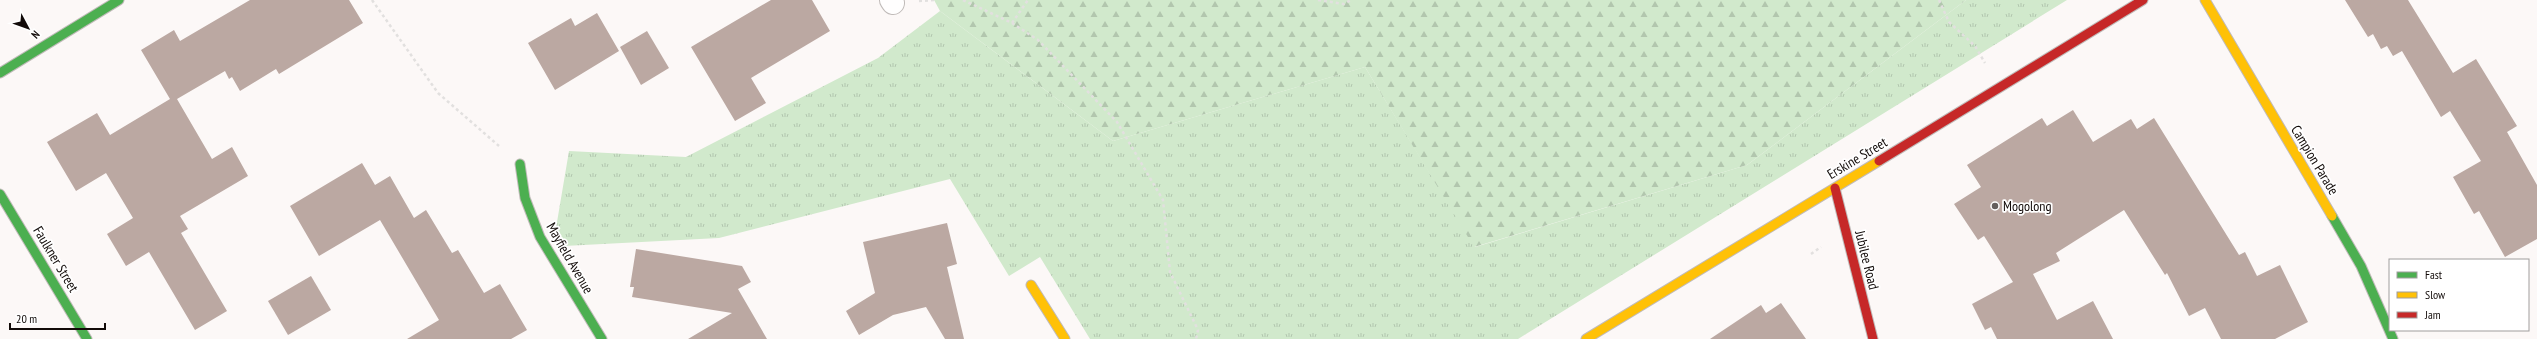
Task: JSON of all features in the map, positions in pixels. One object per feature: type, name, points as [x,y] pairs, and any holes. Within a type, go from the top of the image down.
[{"type":"street","points":[[0,73],[119,0]]},
{"type":"street","name":"Erskine Street","points":[[1586,339],[2143,0]]},
{"type":"street","name":"Campion Parade","points":[[2204,0],[2361,266],[2389,330]]},
{"type":"street","name":"Mayfield Avenue","points":[[520,164],[525,198],[540,237],[602,339]]},
{"type":"street","name":"Jubilee Road","points":[[1835,188],[1873,339]]},
{"type":"street","name":"Faulkner Street","points":[[0,194],[87,339]]},
{"type":"street","points":[[1031,285],[1065,339]]},
{"type":"path","points":[[372,0],[438,93],[484,134]]},
{"type":"path","points":[[963,0],[1012,23],[1038,40],[1117,122],[1163,200],[1170,272],[1198,330],[1196,339]]},
{"type":"path","points":[[1012,23],[1028,0]]},
{"type":"path","points":[[1318,0],[1344,4],[1351,0]]},
{"type":"path","points":[[1939,0],[1949,22],[1975,46],[1986,64]]},
{"type":"green space","points":[[934,0],[1966,0],[1747,165],[1474,247],[1365,67],[1113,141],[940,11]]},
{"type":"green space","points":[[1966,0],[2067,0],[1518,339],[1090,339],[1040,257],[1009,276],[950,179],[719,238],[564,246],[556,228],[569,151],[686,157],[878,58],[940,11],[1113,141],[1365,67],[1475,247],[1747,165]]},
{"type":"building","points":[[250,0],[349,0],[363,23],[279,74],[276,69],[240,91],[232,77],[229,79],[225,71],[177,99],[212,159],[232,147],[248,176],[180,216],[188,229],[181,233],[227,311],[195,330],[149,252],[126,266],[107,234],[133,218],[106,173],[76,191],[47,142],[97,113],[110,135],[170,99],[141,50],[174,30],[180,41]]},
{"type":"building","points":[[771,0],[812,0],[830,31],[751,78],[766,103],[735,121],[691,47]]},
{"type":"building","points":[[2345,0],[2408,0],[2453,73],[2476,59],[2517,126],[2507,132],[2537,185],[2537,239],[2505,257],[2479,211],[2474,214],[2453,177],[2481,161],[2450,111],[2441,117],[2402,51],[2393,56],[2387,46],[2381,49],[2373,34],[2368,37]]},
{"type":"building","points":[[597,13],[619,51],[555,90],[528,43],[571,18],[575,26]]},
{"type":"building","points":[[647,31],[669,68],[641,85],[620,47]]},
{"type":"building","points":[[2073,110],[2093,142],[2131,119],[2137,129],[2154,118],[2239,255],[2245,252],[2257,276],[2280,265],[2308,322],[2275,339],[2221,339],[2205,308],[2189,316],[2167,273],[2165,275],[2124,210],[2056,253],[2060,261],[2033,274],[2057,320],[2093,301],[2113,339],[1997,339],[1991,327],[1985,330],[1972,304],[2013,282],[1984,236],[1978,240],[1954,204],[1981,187],[1967,165],[2042,118],[2047,126]]},
{"type":"building","points":[[362,163],[375,185],[390,176],[414,218],[426,210],[452,253],[458,250],[484,293],[500,284],[527,330],[511,339],[407,339],[439,320],[380,220],[319,256],[290,206]]},
{"type":"building","points":[[947,223],[957,264],[947,267],[964,339],[945,339],[926,307],[893,315],[859,335],[846,311],[875,293],[863,242]]},
{"type":"building","points":[[636,249],[742,266],[751,282],[738,289],[767,339],[688,339],[732,313],[632,297],[634,287],[630,287]]},
{"type":"building","points":[[311,276],[331,310],[288,335],[268,301]]},
{"type":"building","points":[[1781,303],[1806,339],[1710,339],[1761,305],[1766,313]]},
{"type":"traffic: fast","points":[[0,73],[119,0]]},
{"type":"traffic: fast","points":[[520,164],[525,198],[540,237],[602,339]]},
{"type":"traffic: fast","points":[[0,194],[87,339]]},
{"type":"traffic: fast","points":[[2332,216],[2361,266],[2389,330]]},
{"type":"traffic: fast","points":[[2389,331],[2393,339]]},
{"type":"traffic: slow","points":[[2205,0],[2332,216]]},
{"type":"traffic: slow","points":[[1586,339],[1879,161]]},
{"type":"traffic: slow","points":[[1031,285],[1065,339]]},
{"type":"traffic: jam","points":[[1879,161],[2143,0]]},
{"type":"traffic: jam","points":[[1835,188],[1873,339]]},
{"type":"place","name":"Mogolong","points":[[1995,206]]}]
